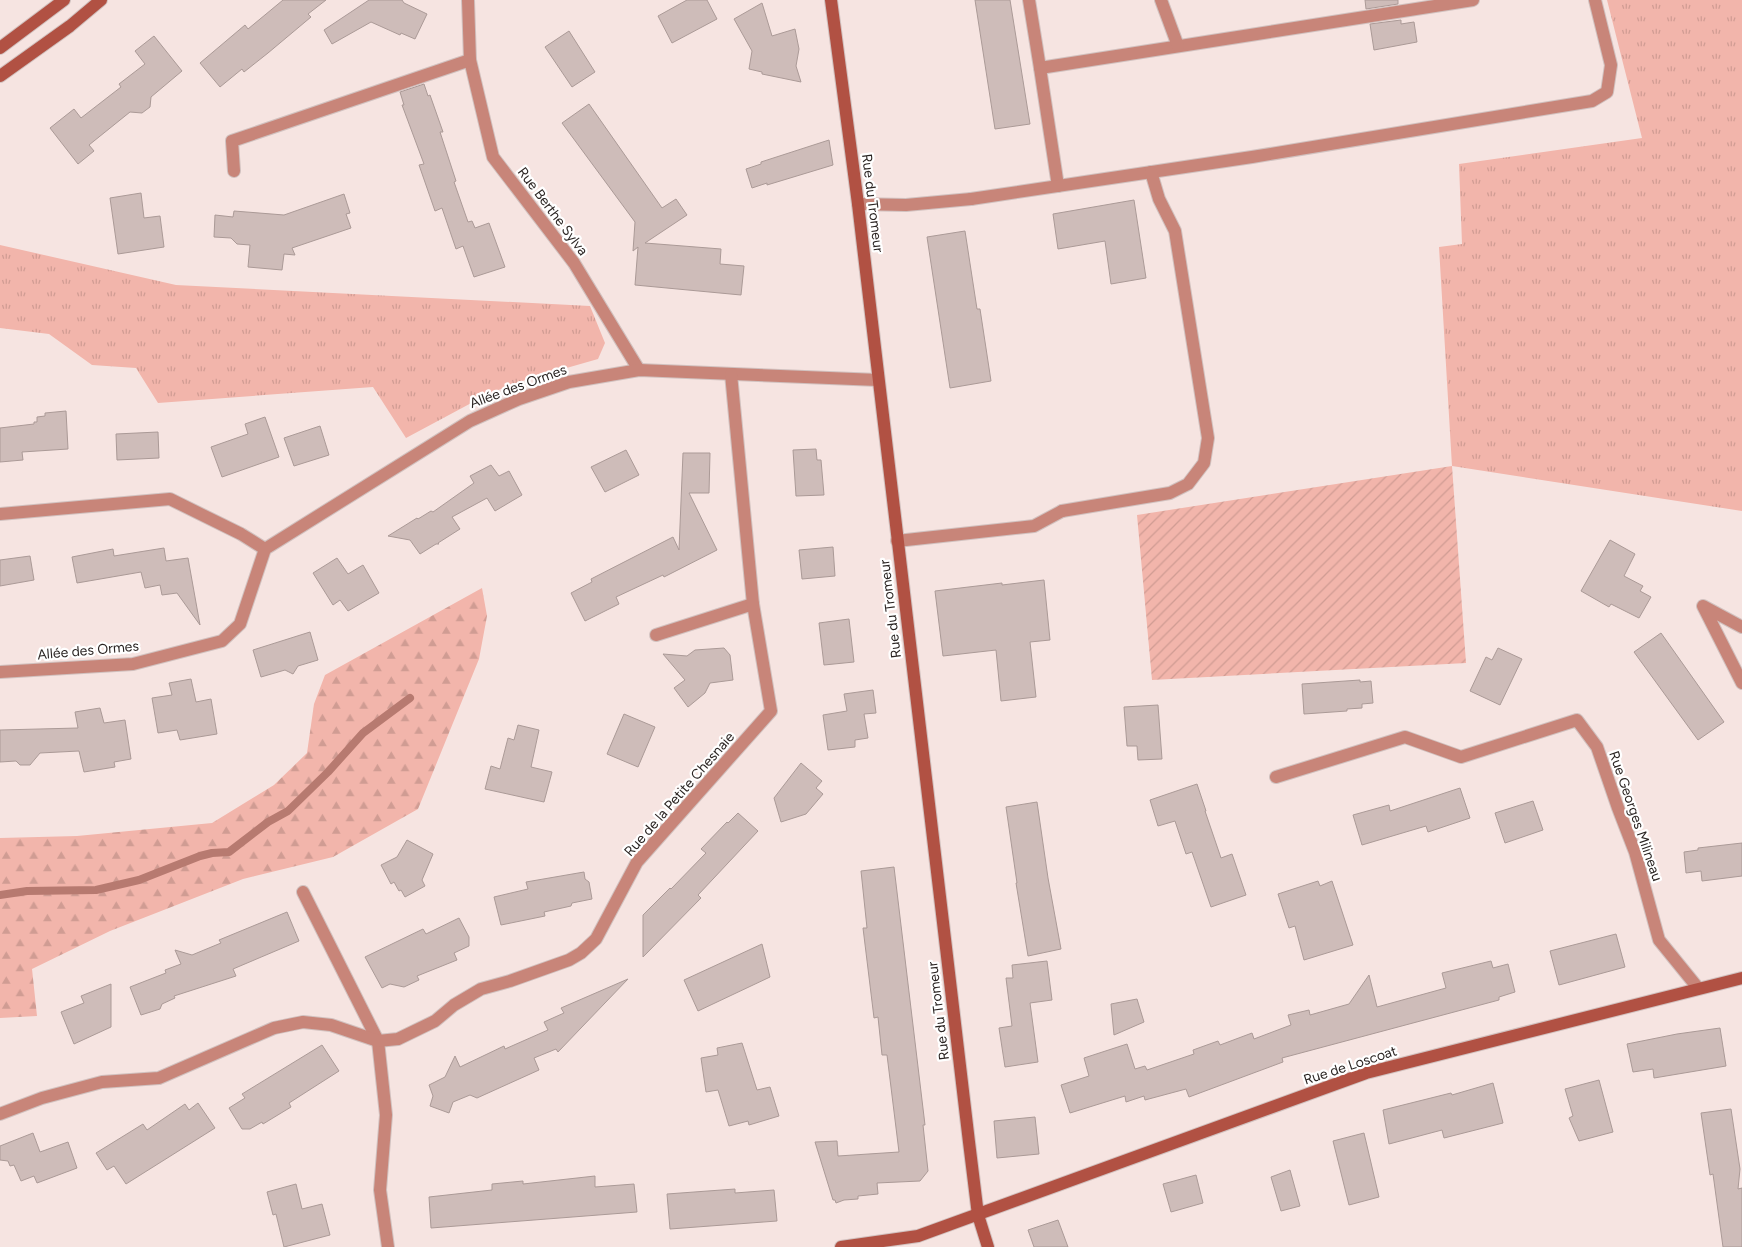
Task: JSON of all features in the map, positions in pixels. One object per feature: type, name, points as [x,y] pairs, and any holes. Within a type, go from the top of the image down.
[{"type":"main road","points":[[0,48],[64,0]]},
{"type":"main road","points":[[0,76],[70,26],[101,0]]},
{"type":"main road","name":"Rue du Tromeur","points":[[831,0],[858,204],[978,1215],[988,1247]]},
{"type":"main road","name":"Rue de Loscoat","points":[[841,1247],[918,1236],[1366,1073],[1742,978]]},
{"type":"street","name":"Rue Berthe Sylva","points":[[468,0],[470,60],[493,158],[574,263],[639,370]]},
{"type":"street","points":[[1029,0],[1058,186]]},
{"type":"street","points":[[1161,0],[1178,46]]},
{"type":"street","points":[[1040,68],[1473,0]]},
{"type":"street","points":[[858,204],[906,205],[971,199],[1592,101],[1607,92],[1611,65],[1596,0]]},
{"type":"street","points":[[234,171],[232,141],[470,60]]},
{"type":"street","points":[[898,541],[1034,526],[1062,511],[1170,493],[1188,484],[1204,463],[1208,438],[1175,231],[1159,199],[1151,172]]},
{"type":"street","name":"Allée des Ormes","points":[[0,672],[133,664],[222,641],[240,624],[265,549],[470,421],[519,399],[569,382],[639,370],[878,380]]},
{"type":"street","name":"Rue de la Petite Chesnaie","points":[[0,1114],[42,1098],[102,1082],[159,1078],[274,1028],[303,1022],[331,1025],[378,1041],[398,1039],[435,1021],[454,1005],[481,989],[510,982],[569,960],[581,953],[596,940],[637,862],[771,711],[753,604],[731,374]]},
{"type":"street","points":[[0,514],[170,499],[241,534],[265,549]]},
{"type":"street","points":[[656,635],[753,604]]},
{"type":"street","points":[[1742,627],[1702,606],[1742,683]]},
{"type":"street","name":"Rue Georges Milineau","points":[[1276,777],[1405,737],[1462,757],[1577,720],[1597,747],[1635,852],[1659,940],[1698,988]]},
{"type":"street","points":[[303,892],[378,1041],[386,1115],[380,1190],[388,1247]]},
{"type":"green space","points":[[1607,0],[1742,0],[1742,511],[1452,466],[1439,247],[1462,244],[1459,164],[1642,138]]},
{"type":"green space","points":[[0,245],[176,285],[590,306],[605,343],[598,359],[528,379],[490,393],[406,438],[373,387],[158,403],[136,368],[92,365],[49,334],[0,328]]},
{"type":"green space","points":[[1452,466],[1466,663],[1152,680],[1137,515]]},
{"type":"green space","points":[[482,588],[487,616],[479,659],[418,809],[333,857],[243,879],[110,931],[32,969],[37,1016],[0,1018],[0,838],[77,836],[212,823],[274,785],[307,753],[314,704],[325,675]]},
{"type":"building","points":[[283,0],[326,0],[308,14],[311,17],[268,53],[244,72],[242,69],[220,87],[200,63],[245,25],[248,29]]},
{"type":"building","points":[[369,0],[402,0],[404,3],[427,14],[415,39],[401,33],[400,35],[371,22],[332,44],[324,30]]},
{"type":"building","points":[[687,0],[707,0],[717,19],[672,43],[658,16]]},
{"type":"building","points":[[975,0],[1010,0],[1030,124],[995,129]]},
{"type":"building","points":[[1365,0],[1398,0],[1398,4],[1366,9]]},
{"type":"building","points":[[762,3],[772,36],[795,29],[799,49],[796,66],[801,82],[762,74],[762,72],[749,69],[752,51],[734,19]]},
{"type":"building","points":[[1401,20],[1401,24],[1414,22],[1417,42],[1374,50],[1370,24]]},
{"type":"building","points":[[569,31],[595,72],[572,87],[545,47]]},
{"type":"building","points":[[154,36],[182,71],[151,97],[150,107],[142,113],[130,112],[89,145],[94,151],[78,164],[50,128],[74,109],[81,118],[121,87],[119,84],[145,64],[135,51]]},
{"type":"building","points":[[424,84],[428,96],[430,95],[443,132],[440,132],[468,222],[472,221],[475,228],[489,223],[505,267],[474,277],[463,246],[456,249],[442,208],[435,211],[419,165],[424,164],[402,105],[404,105],[400,92]]},
{"type":"building","points":[[589,104],[662,208],[676,199],[687,215],[645,243],[721,249],[720,264],[744,266],[741,295],[635,285],[638,247],[633,251],[635,222],[562,123]]},
{"type":"building","points":[[829,140],[833,165],[752,188],[746,169],[761,164],[761,162]]},
{"type":"building","points":[[141,193],[144,218],[160,216],[164,247],[118,254],[110,198]]},
{"type":"building","points":[[344,194],[350,213],[346,214],[351,228],[292,248],[295,255],[284,254],[282,270],[248,267],[250,245],[237,244],[231,238],[214,237],[215,215],[233,217],[234,211],[284,215]]},
{"type":"building","points":[[1134,200],[1146,278],[1111,284],[1105,241],[1058,249],[1053,214]]},
{"type":"building","points":[[965,231],[991,381],[950,388],[927,237]]},
{"type":"building","points":[[66,411],[68,449],[22,452],[23,460],[0,462],[0,428],[34,424],[34,422],[37,422],[37,417],[45,416],[45,413]]},
{"type":"building","points":[[265,417],[279,457],[222,477],[211,447],[248,434],[245,424]]},
{"type":"building","points":[[320,426],[329,455],[294,466],[284,438]]},
{"type":"building","points":[[158,432],[159,458],[117,460],[116,434]]},
{"type":"building","points":[[816,449],[817,460],[821,460],[824,495],[796,496],[793,450]]},
{"type":"building","points":[[626,450],[639,475],[605,492],[591,467]]},
{"type":"building","points":[[683,453],[710,453],[709,493],[689,493],[717,550],[664,577],[663,575],[616,597],[619,604],[585,621],[571,593],[592,582],[591,579],[673,537],[679,550]]},
{"type":"building","points":[[491,465],[499,476],[509,471],[522,495],[495,511],[487,498],[452,517],[460,529],[439,544],[420,554],[410,540],[388,536],[417,518],[431,511],[433,512],[474,483],[470,476]]},
{"type":"building","points":[[1610,540],[1635,554],[1624,576],[1643,586],[1640,591],[1651,597],[1639,618],[1611,604],[1609,607],[1581,591]]},
{"type":"building","points":[[833,547],[835,576],[802,579],[799,550]]},
{"type":"building","points":[[164,548],[166,561],[188,558],[200,625],[177,593],[162,595],[160,585],[145,588],[141,572],[77,583],[72,557],[113,549],[114,556]]},
{"type":"building","points":[[30,556],[34,580],[0,586],[0,560]]},
{"type":"building","points":[[337,558],[348,574],[363,565],[379,593],[348,611],[340,600],[333,605],[313,573]]},
{"type":"building","points":[[1044,580],[1050,640],[1030,642],[1036,697],[1001,701],[996,650],[943,656],[935,591]]},
{"type":"building","points":[[849,619],[854,662],[824,665],[819,623]]},
{"type":"building","points":[[310,632],[318,660],[298,666],[293,674],[285,670],[261,677],[253,650]]},
{"type":"building","points":[[1661,633],[1724,722],[1698,740],[1634,652]]},
{"type":"building","points":[[724,648],[730,655],[733,680],[710,683],[705,693],[688,707],[674,688],[685,680],[663,654],[687,656],[695,650]]},
{"type":"building","points":[[1498,648],[1522,659],[1500,705],[1470,691],[1486,657],[1492,660]]},
{"type":"building","points":[[191,679],[196,702],[211,699],[217,734],[180,740],[177,730],[158,733],[152,698],[172,695],[169,683]]},
{"type":"building","points":[[1360,680],[1360,682],[1371,681],[1373,703],[1362,704],[1362,708],[1347,709],[1347,711],[1304,714],[1302,684]]},
{"type":"building","points":[[873,690],[876,713],[864,714],[868,738],[855,740],[855,747],[828,750],[823,715],[847,711],[844,694]]},
{"type":"building","points":[[1158,705],[1162,759],[1138,760],[1137,746],[1127,746],[1124,707]]},
{"type":"building","points":[[100,708],[104,723],[125,720],[131,759],[114,762],[115,767],[84,772],[79,751],[40,753],[30,765],[20,765],[16,761],[0,762],[0,730],[78,728],[75,712]]},
{"type":"building","points":[[624,714],[655,727],[638,767],[607,754]]},
{"type":"building","points":[[518,725],[539,730],[531,767],[552,772],[544,802],[485,789],[491,766],[500,769],[508,738],[514,740]]},
{"type":"building","points":[[801,763],[822,781],[816,788],[823,794],[806,814],[781,822],[774,798]]},
{"type":"building","points":[[1197,784],[1221,858],[1232,854],[1246,895],[1211,907],[1192,852],[1186,854],[1175,821],[1158,826],[1150,800]]},
{"type":"building","points":[[1460,788],[1470,818],[1428,832],[1426,826],[1362,845],[1353,815],[1389,805],[1390,811]]},
{"type":"building","points":[[1533,801],[1543,830],[1505,843],[1495,813]]},
{"type":"building","points":[[1037,802],[1061,949],[1028,956],[1006,807]]},
{"type":"building","points":[[738,813],[758,831],[698,895],[701,898],[643,957],[643,915],[706,853],[701,849]]},
{"type":"building","points":[[407,840],[433,854],[422,880],[425,886],[405,897],[394,882],[391,884],[381,865],[397,857]]},
{"type":"building","points":[[1742,843],[1742,876],[1702,881],[1701,871],[1686,873],[1684,852],[1698,850],[1698,848]]},
{"type":"building","points":[[894,867],[925,1125],[923,1125],[928,1171],[920,1181],[877,1183],[878,1194],[858,1196],[858,1199],[844,1200],[836,1203],[833,1200],[815,1142],[837,1141],[838,1156],[899,1152],[887,1055],[882,1055],[878,1017],[874,1018],[863,928],[867,928],[861,871]]},
{"type":"building","points":[[584,872],[585,879],[589,882],[592,899],[544,912],[545,916],[501,925],[494,897],[528,889],[526,882]]},
{"type":"building","points":[[1318,881],[1320,886],[1332,881],[1353,945],[1304,960],[1295,926],[1289,928],[1278,894]]},
{"type":"building","points":[[287,912],[299,941],[233,969],[236,976],[174,996],[175,998],[162,1004],[160,1009],[141,1015],[130,987],[166,973],[165,970],[181,964],[175,950],[192,955],[221,943],[219,940]]},
{"type":"building","points":[[459,918],[469,937],[469,946],[454,953],[457,960],[417,976],[419,980],[404,987],[390,984],[382,988],[365,957],[423,929],[426,934]]},
{"type":"building","points":[[1616,934],[1625,967],[1559,985],[1550,951]]},
{"type":"building","points":[[762,944],[770,977],[698,1011],[684,980]]},
{"type":"building","points":[[1047,961],[1052,1000],[1030,1003],[1038,1062],[1005,1067],[999,1028],[1012,1026],[1006,978],[1013,978],[1012,965]]},
{"type":"building","points":[[1491,961],[1493,968],[1508,964],[1515,992],[1499,997],[1499,1000],[1282,1058],[1283,1062],[1189,1097],[1186,1089],[1145,1100],[1144,1096],[1126,1102],[1125,1096],[1070,1113],[1061,1085],[1089,1076],[1084,1058],[1127,1044],[1135,1069],[1145,1066],[1147,1070],[1194,1054],[1193,1050],[1218,1041],[1220,1045],[1252,1033],[1254,1039],[1291,1025],[1288,1015],[1309,1010],[1310,1015],[1349,1004],[1369,975],[1377,1007],[1446,988],[1442,973]]},
{"type":"building","points":[[628,979],[558,1052],[556,1049],[534,1058],[539,1070],[477,1098],[470,1095],[453,1102],[449,1113],[430,1106],[433,1096],[429,1085],[445,1077],[455,1056],[460,1067],[504,1046],[505,1049],[548,1030],[544,1022],[564,1013],[561,1008]]},
{"type":"building","points":[[111,984],[111,1027],[74,1044],[61,1012],[84,1003],[81,996]]},
{"type":"building","points":[[1137,999],[1144,1022],[1114,1035],[1111,1004]]},
{"type":"building","points":[[1720,1028],[1726,1066],[1654,1078],[1653,1069],[1633,1072],[1627,1044]]},
{"type":"building","points":[[742,1043],[757,1090],[770,1087],[779,1116],[749,1125],[748,1121],[729,1126],[718,1090],[706,1092],[701,1058],[718,1055],[717,1048]]},
{"type":"building","points":[[322,1045],[339,1071],[289,1103],[291,1107],[263,1124],[262,1122],[250,1129],[242,1129],[229,1108],[245,1098],[242,1094]]},
{"type":"building","points":[[1599,1080],[1613,1132],[1579,1141],[1569,1118],[1573,1116],[1565,1089]]},
{"type":"building","points":[[1493,1083],[1503,1123],[1444,1138],[1442,1130],[1389,1144],[1383,1110],[1451,1093],[1452,1095]]},
{"type":"building","points":[[198,1103],[215,1128],[126,1184],[114,1166],[107,1170],[96,1153],[143,1124],[147,1130],[185,1104],[189,1110]]},
{"type":"building","points":[[1731,1109],[1740,1169],[1738,1189],[1742,1188],[1742,1247],[1723,1247],[1713,1174],[1710,1175],[1701,1113]]},
{"type":"building","points":[[1035,1117],[1039,1154],[997,1158],[994,1121]]},
{"type":"building","points":[[33,1133],[40,1152],[68,1142],[77,1168],[37,1183],[34,1176],[21,1181],[14,1165],[10,1166],[8,1161],[0,1160],[0,1146]]},
{"type":"building","points":[[1364,1133],[1379,1197],[1349,1205],[1333,1141]]},
{"type":"building","points":[[1290,1170],[1300,1206],[1281,1211],[1271,1177]]},
{"type":"building","points":[[1196,1175],[1203,1203],[1171,1212],[1163,1184]]},
{"type":"building","points":[[595,1176],[595,1187],[634,1184],[637,1212],[431,1228],[429,1197],[492,1190],[492,1184],[523,1181],[523,1184]]},
{"type":"building","points":[[296,1184],[302,1209],[322,1204],[330,1235],[284,1247],[276,1214],[273,1215],[267,1192]]},
{"type":"building","points":[[735,1189],[735,1193],[774,1190],[777,1221],[670,1229],[667,1194]]},
{"type":"building","points":[[1058,1220],[1068,1247],[1034,1247],[1028,1230]]},
{"type":"waterway","points":[[0,895],[27,891],[96,890],[139,880],[200,856],[229,852],[268,822],[288,811],[328,772],[363,733],[410,698]]}]
